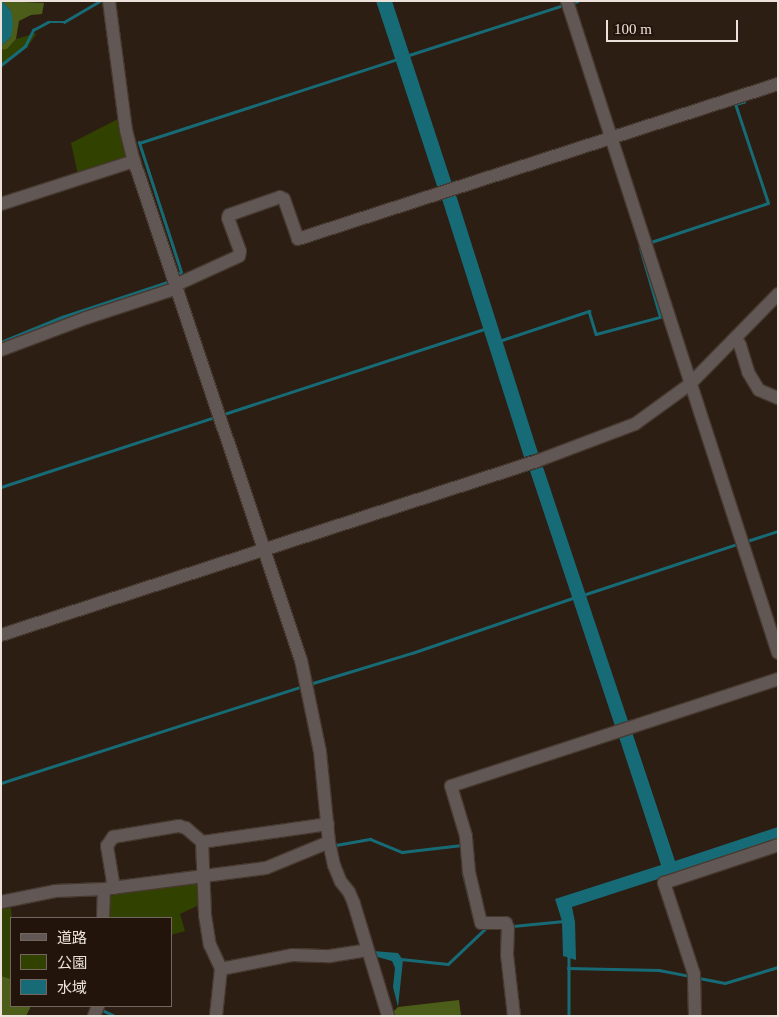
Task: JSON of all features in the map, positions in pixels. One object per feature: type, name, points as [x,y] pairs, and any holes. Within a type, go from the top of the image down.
[{"type":"street","points":[[567,1],[778,653]]},
{"type":"street","points":[[113,2],[126,130],[134,161],[308,686],[320,752],[329,842],[334,865],[354,904],[388,1016]]},
{"type":"street","points":[[174,281],[239,256],[240,251],[228,218],[229,215],[280,198],[284,199],[298,239],[778,84]]},
{"type":"street","points":[[1,204],[134,161]]},
{"type":"street","points":[[1,350],[86,318],[174,290],[174,281]]},
{"type":"street","points":[[1,635],[533,462],[635,424],[690,384],[778,294]]},
{"type":"street","points":[[736,338],[748,372],[759,390],[778,398]]},
{"type":"street","points":[[514,1016],[507,955],[507,925],[481,923],[469,872],[466,836],[451,786],[778,679]]},
{"type":"street","points":[[202,842],[328,824]]},
{"type":"street","points":[[104,917],[109,888],[107,846],[114,837],[179,826],[186,828],[202,842],[204,858],[203,878],[210,945],[221,969],[216,1016]]},
{"type":"street","points":[[1,902],[55,891],[109,888],[203,878],[266,868],[329,842]]},
{"type":"street","points":[[696,1016],[694,977],[664,883],[778,846]]},
{"type":"street","points":[[221,969],[292,955],[330,956],[368,950]]},
{"type":"green space","points":[[2,1],[44,3],[42,14],[31,15],[19,21],[16,39],[7,49],[1,50],[1,46],[11,37],[11,11]]},
{"type":"green space","points":[[37,33],[28,46],[1,67],[1,50],[7,49],[16,39]]},
{"type":"green space","points":[[118,119],[127,160],[78,175],[71,143]]},
{"type":"green space","points":[[197,883],[197,906],[180,914],[185,931],[172,935],[172,917],[108,917],[108,893]]},
{"type":"green space","points":[[11,908],[10,979],[1,976],[1,909]]},
{"type":"green space","points":[[1,976],[10,979],[10,1007],[30,1007],[26,1016],[1,1016]]},
{"type":"green space","points":[[459,1000],[461,1016],[390,1015],[398,1007]]},
{"type":"water","points":[[2,1],[11,11],[13,24],[11,37],[1,46]]},
{"type":"water","points":[[376,1],[392,1],[452,184],[438,189]]},
{"type":"water","points":[[456,195],[538,453],[524,457],[442,199]]},
{"type":"water","points":[[543,467],[628,721],[615,726],[530,471]]},
{"type":"water","points":[[632,732],[675,861],[778,827],[778,840],[572,907],[575,922],[576,960],[563,956],[562,921],[555,899],[661,865],[619,737]]},
{"type":"water","points":[[373,951],[398,953],[403,960],[398,1007],[393,987],[395,968],[392,961],[374,956],[356,957]]},
{"type":"waterway","points":[[1,65],[25,46],[33,30],[48,22],[64,22],[100,1]]},
{"type":"waterway","points":[[573,3],[578,1]]},
{"type":"waterway","points":[[409,55],[561,6]]},
{"type":"waterway","points":[[176,276],[181,272],[139,143],[397,59]]},
{"type":"waterway","points":[[651,242],[768,203],[735,104],[744,102]]},
{"type":"waterway","points":[[502,340],[589,311],[596,334],[660,317],[640,248]]},
{"type":"waterway","points":[[1,342],[62,317],[170,281]]},
{"type":"waterway","points":[[224,414],[484,329]]},
{"type":"waterway","points":[[1,487],[215,417]]},
{"type":"waterway","points":[[747,541],[778,531]]},
{"type":"waterway","points":[[586,594],[737,544]]},
{"type":"waterway","points":[[313,683],[412,653],[573,598]]},
{"type":"waterway","points":[[1,783],[300,687]]},
{"type":"waterway","points":[[336,845],[370,839],[402,852],[462,845]]},
{"type":"waterway","points":[[463,872],[475,920]]},
{"type":"waterway","points":[[513,926],[564,921]]},
{"type":"waterway","points":[[401,959],[448,964],[487,927]]},
{"type":"waterway","points":[[569,955],[569,1016]]},
{"type":"waterway","points":[[699,978],[725,983],[778,967]]},
{"type":"waterway","points":[[568,968],[659,970],[691,976]]},
{"type":"waterway","points":[[102,1010],[115,1016]]}]
